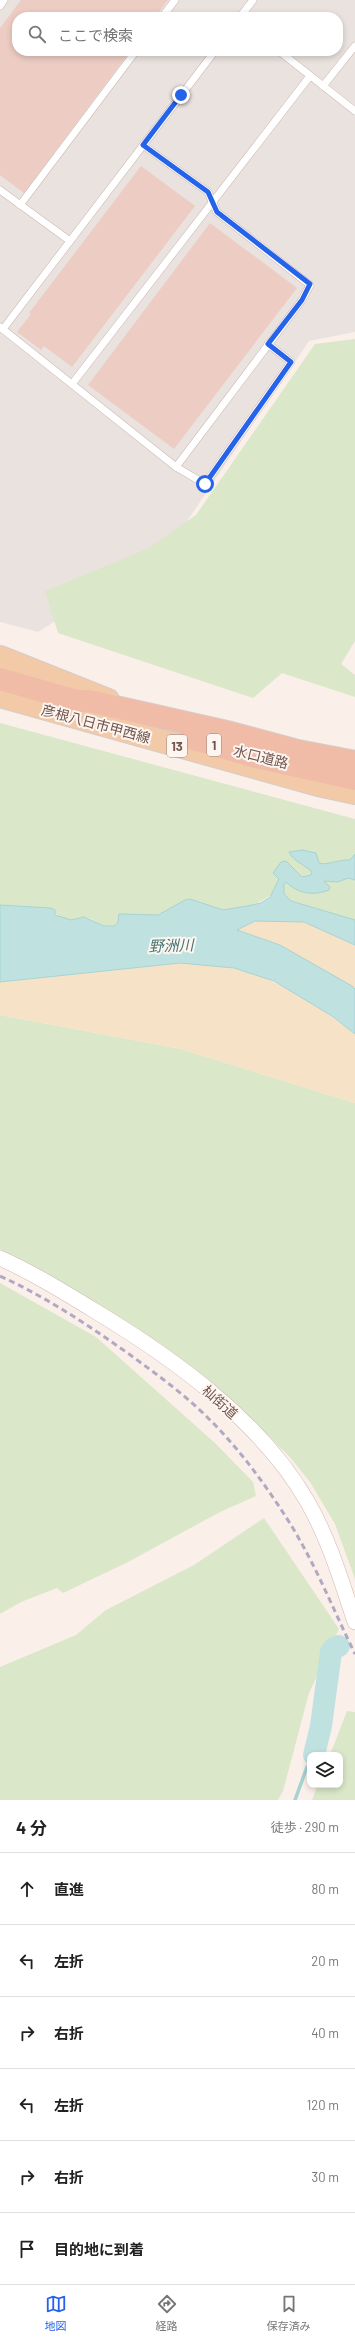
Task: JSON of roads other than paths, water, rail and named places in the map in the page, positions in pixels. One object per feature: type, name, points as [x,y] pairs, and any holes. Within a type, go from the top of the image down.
[{"type":"highway","name":"水口道路","points":[[0,679],[77,701],[89,701],[231,733],[298,751],[355,762]]},
{"type":"highway","name":"水口道路","points":[[77,701],[89,709],[252,756],[355,780]]},
{"type":"main road","name":"彦根八日市甲西線","points":[[0,657],[71,687],[119,704],[168,716],[174,721]]},
{"type":"main road","name":"彦根八日市甲西線","points":[[0,696],[318,785],[355,793]]},
{"type":"street","name":"杣街道","points":[[0,1258],[60,1290],[173,1361],[231,1411],[289,1473],[324,1532],[355,1622]]},
{"type":"lane","points":[[0,6],[4,0]]},
{"type":"lane","points":[[166,12],[175,0]]},
{"type":"lane","points":[[244,12],[253,0]]},
{"type":"lane","points":[[323,86],[355,46]]},
{"type":"lane","points":[[20,205],[132,56]]},
{"type":"lane","points":[[211,56],[70,241],[1,328],[176,467],[205,484],[291,362],[268,344]]},
{"type":"lane","points":[[284,56],[355,111]]},
{"type":"lane","points":[[72,384],[310,76]]},
{"type":"lane","points":[[143,145],[208,192],[217,212],[310,284],[302,300],[176,467]]},
{"type":"lane","points":[[0,190],[70,241]]},
{"type":"water","name":"野洲川","points":[[302,850],[316,853],[319,863],[322,864],[350,860],[355,854],[355,880],[348,878],[338,882],[324,881],[330,887],[329,890],[317,893],[306,893],[296,889],[286,882],[284,884],[284,894],[291,901],[355,920],[355,945],[304,922],[255,921],[237,930],[280,945],[352,986],[355,989],[355,1034],[332,1016],[274,981],[234,968],[180,963],[0,982],[0,905],[50,908],[55,910],[55,915],[71,920],[84,917],[104,926],[114,926],[118,923],[119,914],[158,915],[185,900],[190,899],[223,910],[247,906],[261,903],[270,897],[279,879],[273,873],[281,862],[286,861],[302,877],[311,875],[312,872],[296,861],[289,852]]},
{"type":"waterway","points":[[315,1752],[321,1726],[331,1652],[334,1648],[339,1646]]},
{"type":"waterway","points":[[295,1800],[307,1767]]},
{"type":"railway","points":[[0,1276],[50,1302],[114,1343],[179,1392],[218,1428],[258,1476],[276,1501],[313,1565],[355,1654]]}]
